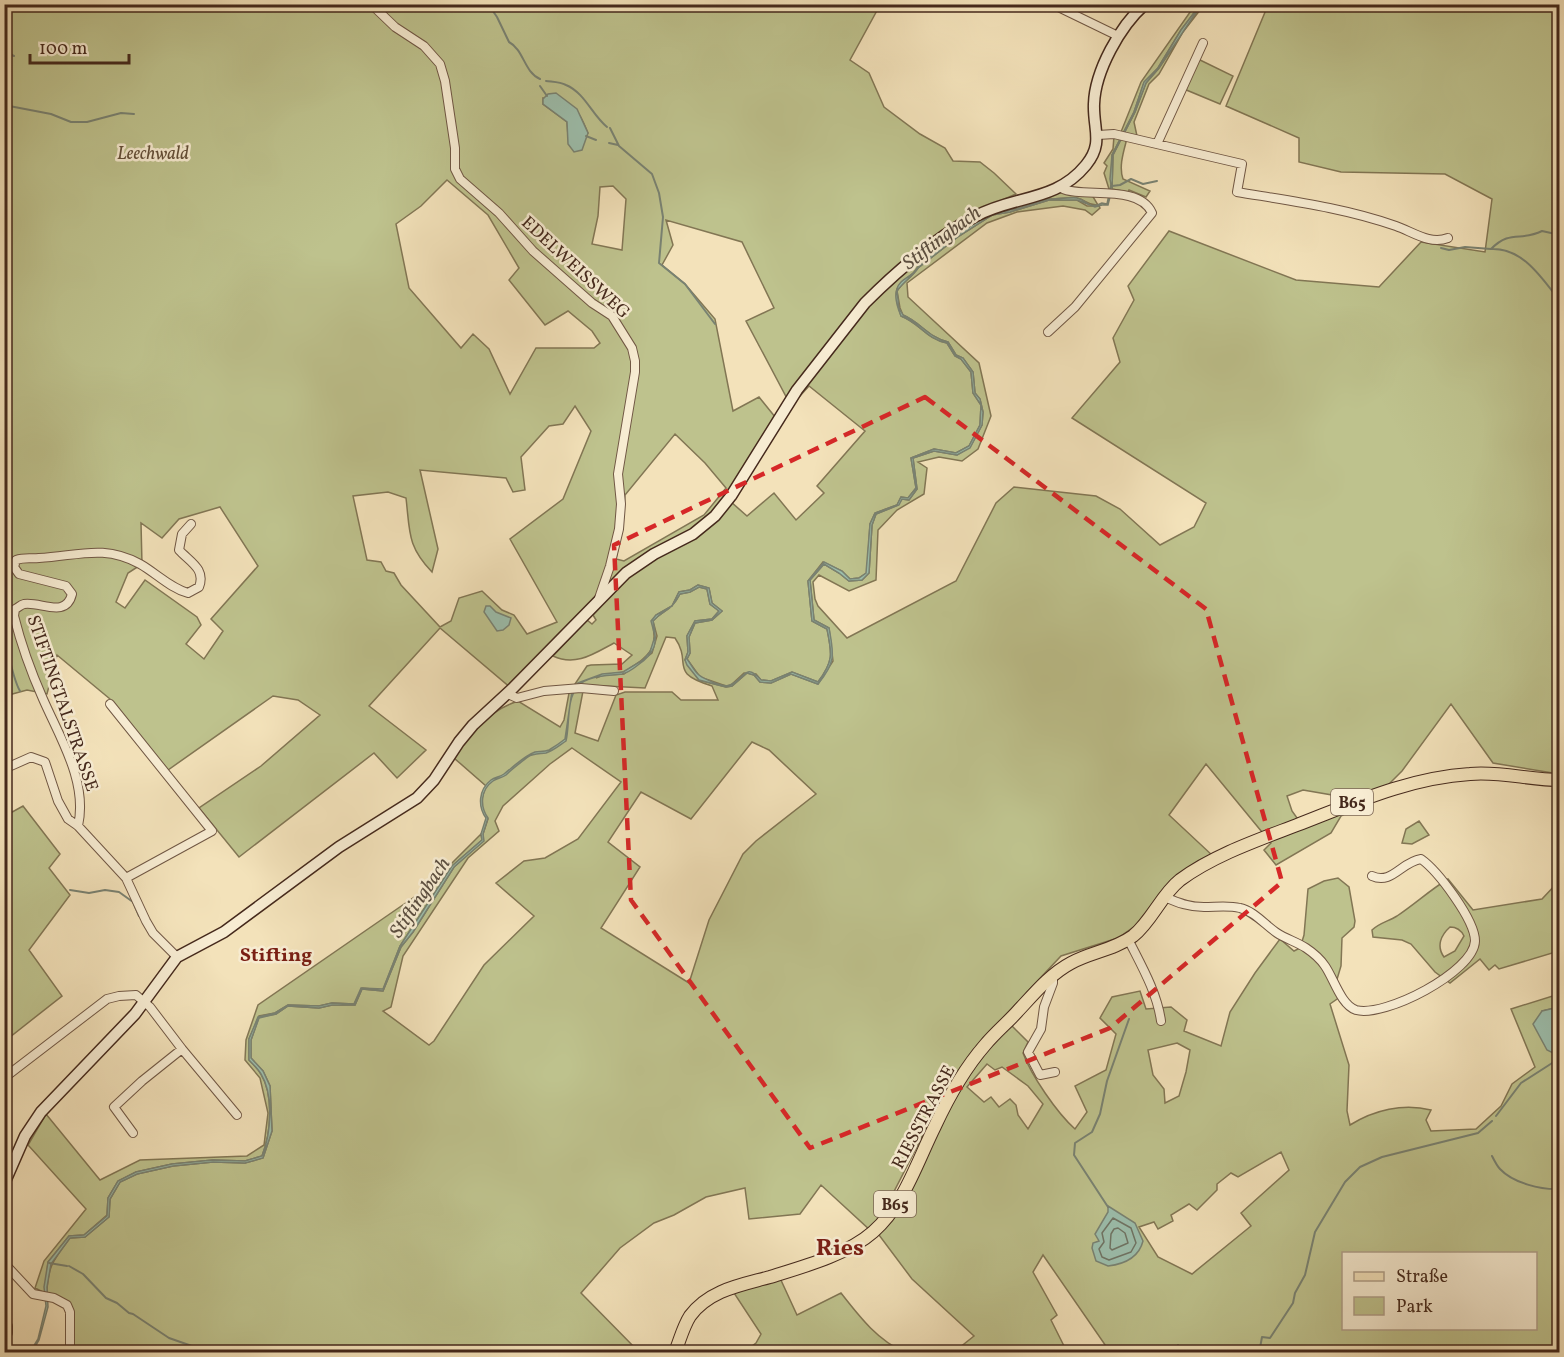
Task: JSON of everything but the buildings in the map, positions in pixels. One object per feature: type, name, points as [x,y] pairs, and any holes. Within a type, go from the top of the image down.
[{"type":"main road","name":"RIESSTRASSE","points":[[675,1353],[690,1317],[709,1299],[742,1284],[793,1269],[848,1248],[864,1239],[882,1224],[903,1192],[957,1084],[984,1046],[1053,977],[1073,962],[1128,939],[1144,925],[1178,881],[1201,867],[1268,836],[1388,789],[1429,779],[1468,774],[1500,773],[1560,780]]},
{"type":"street","name":"EDELWEISSWEG","points":[[371,4],[395,27],[424,46],[440,64],[446,81],[455,148],[455,169],[460,178],[499,213],[532,251],[583,296],[612,316],[632,348],[635,361],[633,382],[618,474],[621,504],[619,529],[598,601]]},
{"type":"street","points":[[1052,4],[1118,36]]},
{"type":"street","points":[[4,1184],[25,1136],[41,1112],[146,1002],[177,957],[224,932],[339,847],[417,798],[434,780],[465,734],[633,567],[693,534],[715,516],[731,496],[797,390],[865,303],[878,290],[934,243],[977,216],[998,205],[1047,194],[1071,181],[1087,164],[1095,150],[1098,135],[1094,112],[1095,93],[1103,68],[1118,36],[1145,4]]},
{"type":"street","points":[[1157,144],[1203,43]]},
{"type":"street","points":[[1098,135],[1114,134],[1129,137],[1242,164],[1237,192],[1354,213],[1438,242],[1448,238]]},
{"type":"street","points":[[1048,332],[1075,307],[1152,213],[1149,206],[1137,200],[1112,193],[1068,192],[1061,188]]},
{"type":"street","name":"STIFTINGTALSTRASSE","points":[[78,826],[81,798],[73,770],[40,693],[14,616],[15,609],[24,604],[58,608],[64,606],[70,601],[72,594],[66,586],[19,574],[14,567],[16,560],[24,557],[39,558],[99,551],[116,554],[139,564],[176,588],[188,593],[200,587],[201,581],[201,574],[197,567],[180,550],[182,534],[191,524]]},
{"type":"street","points":[[508,693],[517,698],[544,691],[580,688],[614,691]]},
{"type":"street","points":[[110,704],[212,831],[126,878]]},
{"type":"street","name":"STIFTINGTALSTRASSE","points":[[4,769],[31,757],[45,762],[58,801],[68,819],[78,826],[126,878],[150,927],[161,942],[177,957]]},
{"type":"street","points":[[1165,897],[1188,906],[1238,907],[1247,910],[1278,934],[1306,948],[1324,964],[1343,999],[1353,1009],[1365,1011],[1412,998],[1438,982],[1473,952],[1475,939],[1470,922],[1456,900],[1430,865],[1421,859],[1412,860],[1387,879],[1372,876]]},
{"type":"street","points":[[1128,939],[1151,987],[1161,1021]]},
{"type":"street","points":[[1053,977],[1044,1007],[1042,1024],[1029,1052],[1040,1074],[1055,1072]]},
{"type":"street","points":[[4,1078],[107,999],[136,995],[146,1002],[237,1115]]},
{"type":"street","points":[[133,1133],[114,1107],[182,1049]]},
{"type":"street","points":[[4,1263],[33,1294],[54,1298],[67,1305],[70,1312],[70,1353]]},
{"type":"street","points":[[4,1322],[8,1326],[8,1333],[4,1337]]},
{"type":"highlighted area","points":[[925,397],[1206,609],[1282,882],[1110,1028],[810,1148],[631,900],[614,545]]},
{"type":"green space","name":"Leechwald","points":[[5,5],[880,5],[850,60],[869,73],[884,107],[920,134],[945,148],[953,161],[980,162],[1016,194],[970,214],[1024,204],[1062,192],[1092,195],[1098,205],[1092,205],[1077,198],[1050,199],[993,213],[974,223],[943,245],[898,286],[896,295],[901,316],[928,335],[947,343],[955,356],[961,359],[971,372],[973,393],[981,405],[980,425],[969,446],[956,453],[934,449],[911,458],[916,488],[908,498],[901,497],[897,505],[875,513],[870,524],[867,573],[859,578],[850,579],[842,571],[823,562],[808,581],[812,621],[827,629],[830,645],[829,663],[818,682],[792,672],[771,681],[761,680],[756,674],[748,673],[754,675],[760,682],[771,683],[791,674],[818,684],[833,661],[829,628],[814,620],[810,580],[824,564],[849,581],[862,580],[869,573],[872,525],[876,514],[898,505],[902,499],[909,500],[917,489],[913,458],[934,451],[957,455],[970,447],[982,425],[983,412],[980,399],[975,393],[973,372],[963,358],[956,355],[948,342],[935,337],[903,315],[900,308],[897,291],[918,268],[959,236],[992,215],[1010,212],[1049,200],[1077,200],[1087,206],[1099,206],[1100,208],[1092,215],[1085,210],[1063,206],[1017,212],[987,223],[907,283],[908,297],[979,363],[991,416],[978,449],[962,461],[939,457],[918,462],[927,468],[924,494],[897,510],[878,530],[876,580],[849,591],[819,575],[813,582],[818,606],[847,638],[956,581],[996,503],[1014,487],[1096,496],[1120,509],[1160,545],[1194,527],[1206,503],[1072,418],[1120,362],[1113,338],[1134,300],[1128,286],[1169,231],[1296,280],[1379,287],[1421,242],[1485,252],[1492,199],[1445,174],[1341,172],[1299,162],[1299,138],[1226,106],[1268,5],[1559,5],[1559,774],[1493,763],[1451,704],[1402,771],[1376,797],[1341,816],[1331,833],[1276,865],[1264,850],[1271,843],[1206,764],[1169,815],[1213,856],[1170,881],[1135,926],[1118,938],[1061,956],[983,1039],[942,1098],[886,1207],[870,1230],[821,1185],[800,1214],[749,1219],[745,1188],[706,1197],[654,1223],[620,1248],[581,1293],[639,1352],[70,1352],[70,1312],[47,1294],[47,1285],[52,1264],[70,1238],[85,1237],[109,1217],[110,1199],[120,1182],[137,1174],[173,1166],[213,1162],[245,1163],[263,1158],[272,1131],[270,1086],[263,1071],[251,1058],[251,1040],[259,1017],[276,1014],[288,1006],[319,1008],[332,1005],[355,1005],[362,989],[383,991],[401,947],[454,867],[483,841],[488,819],[481,803],[486,786],[454,758],[481,724],[498,710],[518,701],[560,727],[564,720],[569,693],[587,666],[622,664],[632,655],[614,643],[577,659],[561,659],[553,656],[587,620],[592,624],[596,620],[593,615],[624,581],[648,563],[687,543],[711,527],[731,502],[747,516],[774,493],[796,520],[824,493],[817,486],[865,431],[809,386],[791,406],[746,321],[774,308],[742,242],[666,220],[673,245],[662,265],[685,284],[715,319],[733,411],[759,397],[780,423],[715,516],[633,567],[512,689],[440,628],[369,706],[426,750],[397,778],[374,753],[239,857],[199,808],[261,766],[320,715],[298,700],[273,696],[168,770],[110,699],[57,655],[47,694],[27,690],[5,696]],"holes":[[[543,98],[572,106],[588,133],[568,136],[567,122],[543,104]],[[447,180],[488,215],[519,268],[509,280],[545,325],[568,311],[592,331],[600,343],[594,348],[536,348],[510,394],[489,349],[473,334],[461,348],[409,288],[396,224],[421,206]],[[613,186],[626,199],[622,250],[592,244],[598,216],[600,187]],[[575,406],[591,431],[563,499],[510,539],[557,622],[527,634],[514,615],[502,610],[482,591],[459,598],[451,621],[440,627],[401,585],[394,573],[386,571],[381,562],[367,560],[353,496],[388,492],[406,498],[411,538],[418,554],[432,572],[438,549],[420,470],[506,478],[513,492],[525,490],[521,457],[549,426],[563,424]],[[675,434],[705,463],[726,488],[704,515],[624,561],[616,559],[623,523],[625,495]],[[220,507],[258,566],[211,619],[223,631],[204,659],[186,644],[201,625],[197,617],[145,580],[125,608],[116,602],[128,573],[142,564],[141,523],[162,538],[179,519]],[[698,585],[709,588],[712,603],[722,611],[712,620],[695,623],[689,637],[690,653],[687,659],[700,677],[726,686],[747,673],[732,686],[726,687],[699,680],[685,660],[688,652],[687,636],[695,621],[712,619],[719,611],[710,604],[707,589],[699,587],[680,594],[672,605],[679,592],[690,590]],[[671,606],[653,621],[657,636],[652,653],[624,674],[603,675],[624,671],[646,656],[654,641],[652,621],[656,615]],[[666,637],[675,638],[680,647],[685,672],[698,681],[712,686],[718,700],[681,700],[672,692],[625,692],[616,695],[598,741],[575,733],[586,685],[645,688]],[[752,742],[769,750],[816,794],[743,854],[709,920],[689,983],[601,928],[640,867],[608,842],[641,792],[691,819]],[[572,748],[621,782],[578,839],[545,858],[524,861],[496,883],[534,916],[484,965],[434,1041],[429,1045],[383,1011],[391,1007],[403,956],[468,858],[499,831],[495,821],[503,806],[550,764]],[[1303,790],[1332,795],[1340,803],[1307,817],[1297,818],[1287,796]]]},
{"type":"green space","points":[[1195,5],[1200,5],[1181,30],[1158,68],[1144,83],[1134,112],[1112,155],[1111,189],[1109,189],[1104,173],[1107,166],[1104,163],[1113,149],[1114,136],[1119,137],[1141,82]]},
{"type":"green space","points":[[1201,5],[1204,5],[1183,32]]},
{"type":"green space","points":[[1183,32],[1159,74],[1149,84],[1134,122],[1137,136],[1128,134],[1122,156],[1123,179],[1150,191],[1146,197],[1129,190],[1128,192],[1112,189],[1113,155],[1135,112],[1146,83]]},
{"type":"green space","points":[[1198,59],[1233,76],[1220,104],[1184,89]]},
{"type":"green space","points":[[23,806],[60,854],[49,868],[70,895],[29,950],[62,996],[5,1041],[5,816]]},
{"type":"green space","points":[[1419,821],[1429,835],[1412,844],[1402,843],[1406,829]]},
{"type":"green space","points":[[481,834],[482,840],[452,866],[400,946],[383,990],[362,988],[354,1004],[288,1005],[275,1013],[259,1016],[249,1039],[249,1060],[260,1072],[268,1093],[269,1126],[262,1156],[245,1161],[213,1160],[172,1164],[136,1172],[118,1181],[108,1198],[107,1215],[84,1235],[69,1236],[48,1262],[45,1293],[35,1288],[44,1261],[86,1209],[28,1145],[46,1114],[100,1180],[140,1160],[247,1156],[264,1145],[268,1113],[260,1078],[245,1060],[246,1040],[258,1005],[423,891],[427,893],[444,871]]},
{"type":"green space","points":[[1338,878],[1349,887],[1355,921],[1354,927],[1342,938],[1341,966],[1335,986],[1340,997],[1330,1004],[1349,1065],[1347,1111],[1350,1125],[1369,1115],[1389,1109],[1410,1107],[1431,1110],[1426,1120],[1431,1131],[1476,1129],[1501,1106],[1512,1084],[1535,1067],[1511,1009],[1559,994],[1559,1007],[1542,1011],[1553,1053],[1559,1049],[1559,1352],[1110,1352],[1043,1255],[1033,1272],[1057,1315],[1051,1320],[1065,1352],[954,1352],[974,1336],[912,1279],[879,1235],[915,1178],[962,1086],[993,1044],[1011,1025],[1028,1042],[1023,1053],[1032,1072],[1053,1104],[1075,1129],[1087,1112],[1075,1086],[1106,1070],[1116,1034],[1100,1018],[1112,997],[1140,991],[1146,1009],[1171,1007],[1187,1020],[1184,1031],[1221,1046],[1230,1012],[1280,939],[1294,951],[1300,948],[1304,935],[1308,889],[1324,881]],"holes":[[[1177,1043],[1190,1050],[1186,1072],[1179,1096],[1165,1103],[1164,1089],[1153,1075],[1148,1050]],[[987,1064],[995,1070],[1002,1067],[1028,1086],[1043,1104],[1028,1129],[1018,1115],[1016,1105],[1010,1099],[999,1107],[991,1097],[984,1102],[967,1087]],[[1281,1152],[1289,1170],[1241,1213],[1251,1226],[1192,1274],[1158,1257],[1139,1227],[1154,1222],[1158,1229],[1173,1221],[1171,1215],[1189,1204],[1197,1210],[1217,1190],[1217,1184],[1231,1173],[1238,1177]]]},
{"type":"green space","points":[[1448,879],[1473,910],[1542,899],[1559,881],[1559,951],[1499,969],[1495,965],[1489,970],[1480,959],[1450,983],[1435,972],[1411,944],[1402,940],[1373,937],[1372,930],[1397,916]],"holes":[[[1452,927],[1458,929],[1464,936],[1455,951],[1444,957],[1440,949],[1442,937]]]},
{"type":"green space","points":[[780,1278],[797,1315],[841,1293],[878,1335],[905,1352],[744,1352],[756,1343],[761,1334],[734,1293]]},
{"type":"water","points":[[1201,5],[1159,68],[1146,83],[1135,112],[1113,155],[1112,189],[1108,205],[1095,207],[1077,200],[1049,200],[1010,212],[992,215],[959,236],[918,268],[897,291],[899,308],[903,315],[935,337],[948,342],[956,355],[963,358],[973,372],[975,393],[980,399],[983,412],[982,425],[970,448],[957,455],[934,451],[913,458],[917,489],[909,500],[902,499],[899,505],[876,514],[872,525],[869,573],[862,580],[849,581],[824,564],[810,580],[814,620],[829,628],[832,652],[831,664],[818,684],[791,674],[771,683],[760,682],[754,675],[747,673],[732,686],[726,687],[699,680],[685,660],[688,652],[687,636],[695,621],[712,619],[719,611],[710,604],[707,589],[699,587],[680,594],[672,605],[679,592],[690,590],[698,585],[709,588],[712,603],[722,611],[712,620],[695,623],[689,637],[690,653],[687,659],[697,673],[705,679],[727,686],[735,683],[748,672],[756,675],[761,680],[771,681],[792,672],[818,682],[829,662],[830,644],[827,629],[812,621],[808,581],[824,562],[842,571],[850,579],[859,578],[866,573],[870,524],[875,513],[897,505],[901,497],[908,498],[916,488],[911,458],[934,449],[956,453],[969,446],[980,425],[981,405],[973,393],[971,372],[961,359],[955,356],[947,343],[928,335],[901,316],[896,299],[896,292],[898,286],[943,245],[974,223],[993,213],[1050,199],[1075,198],[1094,206],[1107,204],[1111,185],[1112,155],[1134,112],[1144,82],[1158,68],[1181,30]]},
{"type":"water","points":[[556,93],[577,109],[588,133],[582,150],[574,152],[568,144],[567,122],[543,104],[543,99],[548,94]]},
{"type":"water","points":[[486,606],[511,618],[509,625],[497,631],[484,612]]},
{"type":"water","points":[[671,606],[653,621],[655,636],[651,621]]},
{"type":"water","points":[[655,636],[654,646],[649,656],[626,673],[593,678],[578,686],[570,705],[566,741],[549,752],[530,756],[489,785],[483,799],[485,814],[488,818],[483,834],[484,841],[454,867],[401,947],[383,991],[362,989],[355,1005],[332,1005],[319,1008],[288,1006],[276,1014],[259,1018],[251,1040],[251,1058],[263,1071],[270,1086],[272,1131],[263,1158],[245,1163],[213,1162],[173,1166],[137,1174],[120,1182],[110,1199],[109,1217],[85,1237],[70,1238],[51,1264],[47,1287],[48,1307],[39,1340],[30,1352],[38,1339],[46,1306],[44,1287],[48,1262],[69,1236],[84,1235],[107,1216],[108,1198],[118,1181],[136,1172],[172,1164],[213,1160],[245,1161],[262,1156],[269,1126],[268,1093],[260,1072],[249,1060],[249,1039],[258,1017],[275,1013],[288,1005],[354,1004],[361,988],[383,989],[400,946],[452,866],[482,840],[481,834],[486,818],[483,814],[481,799],[487,784],[527,756],[535,752],[549,750],[565,739],[572,691],[578,683],[602,674],[623,672],[643,660],[650,652]]},
{"type":"water","points":[[1559,1007],[1559,1049],[1553,1053],[1547,1050],[1533,1024],[1542,1011]]},
{"type":"water","points":[[1108,1206],[1135,1223],[1143,1241],[1141,1247],[1130,1259],[1108,1266],[1096,1261],[1092,1248],[1093,1243],[1099,1241],[1095,1234],[1108,1212]]},
{"type":"waterway","points":[[488,4],[509,42],[518,50],[535,76],[540,79]]},
{"type":"waterway","points":[[4,51],[14,56]]},
{"type":"waterway","points":[[546,81],[561,83],[573,89],[607,127]]},
{"type":"waterway","points":[[540,86],[547,96]]},
{"type":"waterway","points":[[4,105],[51,114],[71,122],[87,122],[121,113],[134,114]]},
{"type":"waterway","points":[[610,128],[619,146],[652,174],[659,193],[663,217],[659,263],[685,284],[715,324]]},
{"type":"waterway","points":[[586,136],[596,140]]},
{"type":"waterway","points":[[609,143],[618,145]]},
{"type":"waterway","points":[[1112,186],[1120,185],[1131,179],[1143,184],[1157,181]]},
{"type":"waterway","points":[[1441,248],[1449,250],[1465,247],[1491,249],[1510,237],[1528,236],[1542,231],[1560,235]]},
{"type":"waterway","points":[[1492,249],[1512,253],[1521,258],[1529,264],[1556,296],[1560,296]]},
{"type":"waterway","points":[[4,635],[20,691]]},
{"type":"waterway","points":[[70,890],[89,893],[105,890],[119,892],[133,902],[139,916]]},
{"type":"waterway","points":[[1108,1207],[1074,1155],[1075,1143],[1092,1132],[1100,1114],[1107,1081],[1129,1019]]},
{"type":"waterway","points":[[1496,1116],[1521,1083],[1560,1058]]},
{"type":"waterway","points":[[1269,1352],[1260,1348],[1262,1337],[1270,1338],[1293,1303],[1295,1293],[1305,1275],[1315,1232],[1345,1182],[1360,1167],[1382,1157],[1478,1133],[1492,1121]]},
{"type":"waterway","points":[[1492,1156],[1500,1169],[1520,1182],[1536,1187],[1560,1189]]},
{"type":"waterway","points":[[49,1263],[67,1266]]},
{"type":"waterway","points":[[69,1266],[83,1274],[106,1298],[169,1338],[209,1352]]},
{"type":"waterway","points":[[1178,1345],[1182,1352]]},
{"type":"district","name":"Stifting","points":[[276,954]]},
{"type":"district","name":"Ries","points":[[840,1247]]},
{"type":"water label","name":"Stiftingbach","points":[[941,237]]},
{"type":"water label","name":"Stiftingbach","points":[[419,897]]}]
